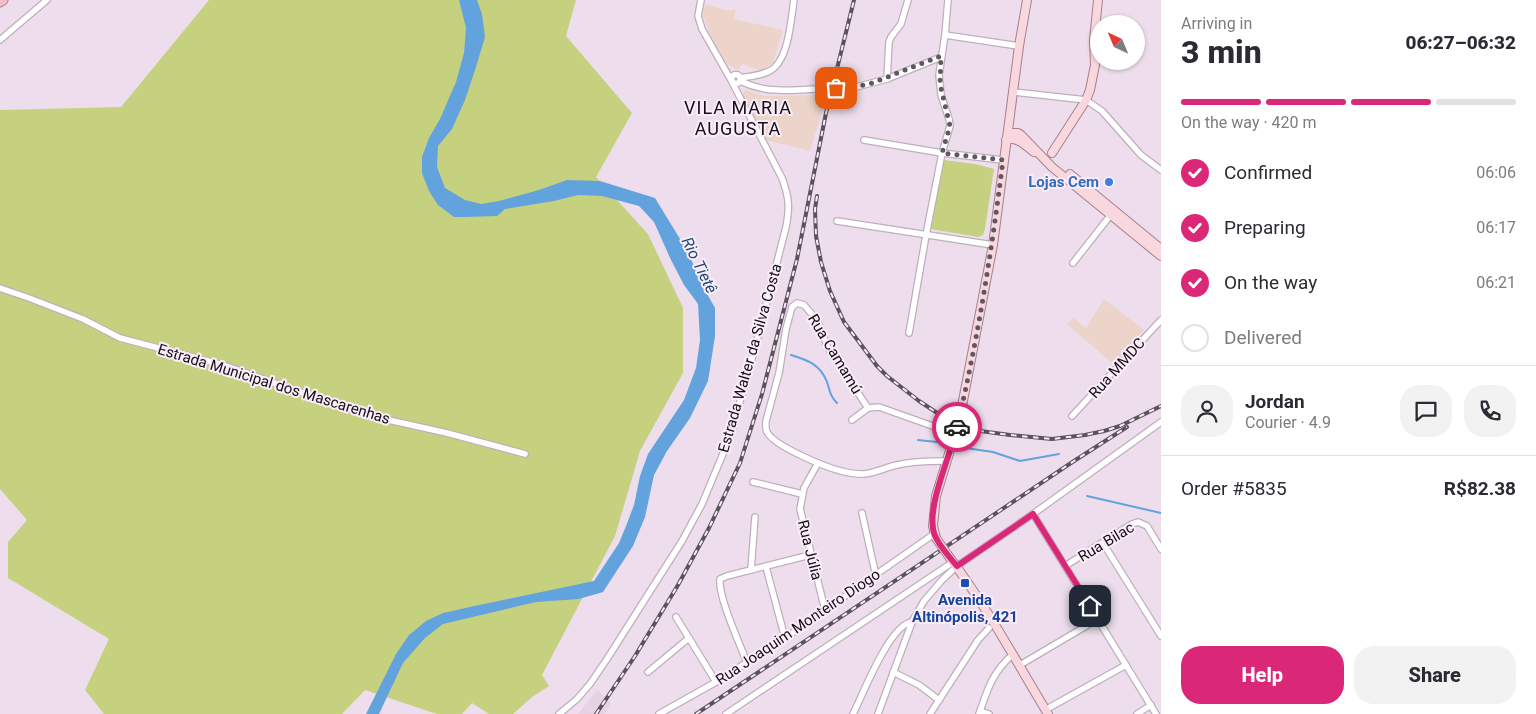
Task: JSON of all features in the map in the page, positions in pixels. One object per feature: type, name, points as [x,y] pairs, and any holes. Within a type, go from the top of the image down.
[{"type":"main road","points":[[1027,0],[992,245],[970,368],[956,434],[935,504],[933,526],[935,536],[1013,654],[1047,712]]},
{"type":"main road","points":[[1098,0],[1094,40],[1095,65],[1086,100],[1052,153],[1052,158],[1055,163],[1161,256]]},
{"type":"main road","points":[[1008,123],[1012,133]]},
{"type":"main road","points":[[1006,140],[1012,133],[1018,133],[1045,160]]},
{"type":"main road","points":[[1006,140],[1010,138],[1015,139],[1045,160],[1161,249]]},
{"type":"main road","points":[[1028,142],[1045,154],[1052,153]]},
{"type":"street","points":[[0,40],[47,0]]},
{"type":"street","points":[[701,0],[698,16],[702,28],[722,65],[736,80],[758,89],[856,87],[887,78],[941,56]]},
{"type":"street","points":[[736,80],[766,73],[774,68],[786,46],[794,0]]},
{"type":"street","points":[[887,78],[891,37],[900,24],[908,0]]},
{"type":"street","points":[[909,333],[942,153],[950,126],[940,84],[941,56],[946,35],[948,0]]},
{"type":"street","points":[[946,35],[1019,46]]},
{"type":"street","name":"Estrada Walter da Silva Costa","points":[[559,714],[577,699],[590,684],[682,541],[702,504],[720,464],[733,428],[789,210],[788,194],[782,178],[739,97],[736,80]]},
{"type":"street","points":[[1013,92],[1086,100],[1102,111],[1141,155],[1161,170]]},
{"type":"street","points":[[864,140],[942,153],[1003,160]]},
{"type":"street","points":[[1073,263],[1113,212]]},
{"type":"street","points":[[837,220],[992,245]]},
{"type":"street","name":"Estrada Municipal dos Mascarenhas","points":[[0,288],[83,319],[120,338],[223,365],[355,411],[446,432],[525,454]]},
{"type":"street","name":"Rua Camamú","points":[[818,463],[791,450],[770,436],[765,427],[779,373],[789,317],[792,307],[797,303],[804,305],[817,320],[828,348],[868,408],[879,407],[887,409],[956,434]]},
{"type":"street","name":"Rua MMDC","points":[[1072,416],[1161,320]]},
{"type":"street","points":[[852,420],[868,408]]},
{"type":"street","points":[[726,714],[953,562],[1033,514],[1161,422]]},
{"type":"street","points":[[818,463],[841,471],[862,474],[872,473],[897,464],[947,461]]},
{"type":"street","name":"Rua Júlia","points":[[818,463],[802,494],[800,509],[810,556],[825,610]]},
{"type":"street","points":[[753,482],[802,494]]},
{"type":"street","points":[[862,513],[876,576]]},
{"type":"street","points":[[1033,514],[1156,714]]},
{"type":"street","points":[[751,570],[755,517]]},
{"type":"street","name":"Rua Bilac","points":[[1066,566],[1138,522],[1147,526],[1161,548]]},
{"type":"street","name":"Rua Joaquim Monteiro Diogo","points":[[659,714],[747,663],[935,536]]},
{"type":"street","points":[[1103,543],[1161,636]]},
{"type":"street","points":[[747,663],[722,594],[720,582],[722,578],[810,556]]},
{"type":"street","points":[[878,714],[912,622],[924,601],[953,562]]},
{"type":"street","points":[[766,567],[785,638]]},
{"type":"street","points":[[676,617],[716,682]]},
{"type":"street","points":[[1020,665],[1098,619]]},
{"type":"street","points":[[854,714],[879,658],[897,630],[907,622],[912,622]]},
{"type":"street","points":[[930,714],[978,640],[989,628]]},
{"type":"street","points":[[648,672],[689,638]]},
{"type":"street","points":[[989,714],[979,712],[990,683],[996,672],[1013,654]]},
{"type":"street","points":[[1047,712],[1126,665]]},
{"type":"street","points":[[893,672],[918,684],[939,700]]},
{"type":"street","points":[[1136,714],[1151,705]]},
{"type":"shaded area","points":[[705,4],[725,10],[736,10],[734,19],[783,30],[773,63],[761,71],[742,64],[738,70],[726,63],[711,36],[703,16]]},
{"type":"shaded area","points":[[745,90],[765,96],[827,95],[810,151],[766,140],[742,95]]},
{"type":"shaded area","points":[[1104,299],[1144,330],[1113,364],[1067,324],[1074,318],[1086,328]]},
{"type":"shaded area","points":[[597,690],[611,703],[604,714],[578,714]]},
{"type":"green space","points":[[209,0],[576,0],[566,36],[632,113],[596,177],[648,234],[683,308],[683,373],[640,451],[615,536],[542,675],[549,686],[532,697],[513,714],[489,714],[472,703],[462,714],[437,714],[365,690],[342,714],[104,714],[85,690],[109,639],[8,578],[8,542],[27,520],[0,489],[0,110],[121,107]]},
{"type":"green space","points":[[944,160],[975,164],[994,169],[983,235],[978,237],[930,229]]},
{"type":"water","points":[[459,0],[477,0],[482,14],[485,37],[465,100],[452,129],[438,146],[437,167],[445,188],[465,200],[481,204],[539,190],[567,180],[600,181],[655,198],[688,252],[702,285],[715,308],[715,336],[708,381],[690,418],[667,451],[654,475],[645,517],[633,546],[603,592],[579,599],[536,602],[443,624],[425,638],[403,663],[379,714],[366,714],[396,654],[409,635],[426,621],[443,613],[594,581],[619,543],[634,505],[640,476],[648,454],[684,400],[696,368],[700,340],[698,304],[684,285],[654,222],[639,206],[602,196],[578,195],[505,209],[497,216],[454,217],[438,205],[429,191],[422,173],[422,157],[456,82],[464,53],[466,28]]},
{"type":"waterway","points":[[791,355],[808,361],[821,371],[837,403]]},
{"type":"waterway","points":[[918,440],[946,443]]},
{"type":"waterway","points":[[959,447],[993,452],[1020,461],[1059,454]]},
{"type":"waterway","points":[[1087,496],[1161,513]]},
{"type":"railway","points":[[596,714],[635,656],[678,585],[709,528],[740,463],[762,394],[797,259],[826,113],[854,0]]},
{"type":"railway","points":[[817,196],[815,209],[816,236],[821,262],[830,291],[844,322],[877,366],[887,376],[919,401],[954,424],[973,430],[1052,439],[1104,431],[1120,426],[1161,406]]},
{"type":"railway","points":[[696,714],[1127,427]]},
{"type":"way so far","points":[[836,88],[856,87],[872,83],[941,56],[939,75],[941,95],[950,126],[942,153],[1003,160],[992,245],[970,368],[957,427]]},
{"type":"place","name":"Lojas Cem","points":[[1109,182]]},
{"type":"place","name":"Avenida Altinópolis, 421","points":[[965,583]]},
{"type":"district","name":"VILA MARIA AUGUSTA","points":[[738,118]]},
{"type":"route","points":[[957,427],[936,496],[933,526],[934,534],[950,558],[957,566],[1033,514],[1090,606]]},
{"type":"water label","name":"Rio Tietê","points":[[700,265]]}]
